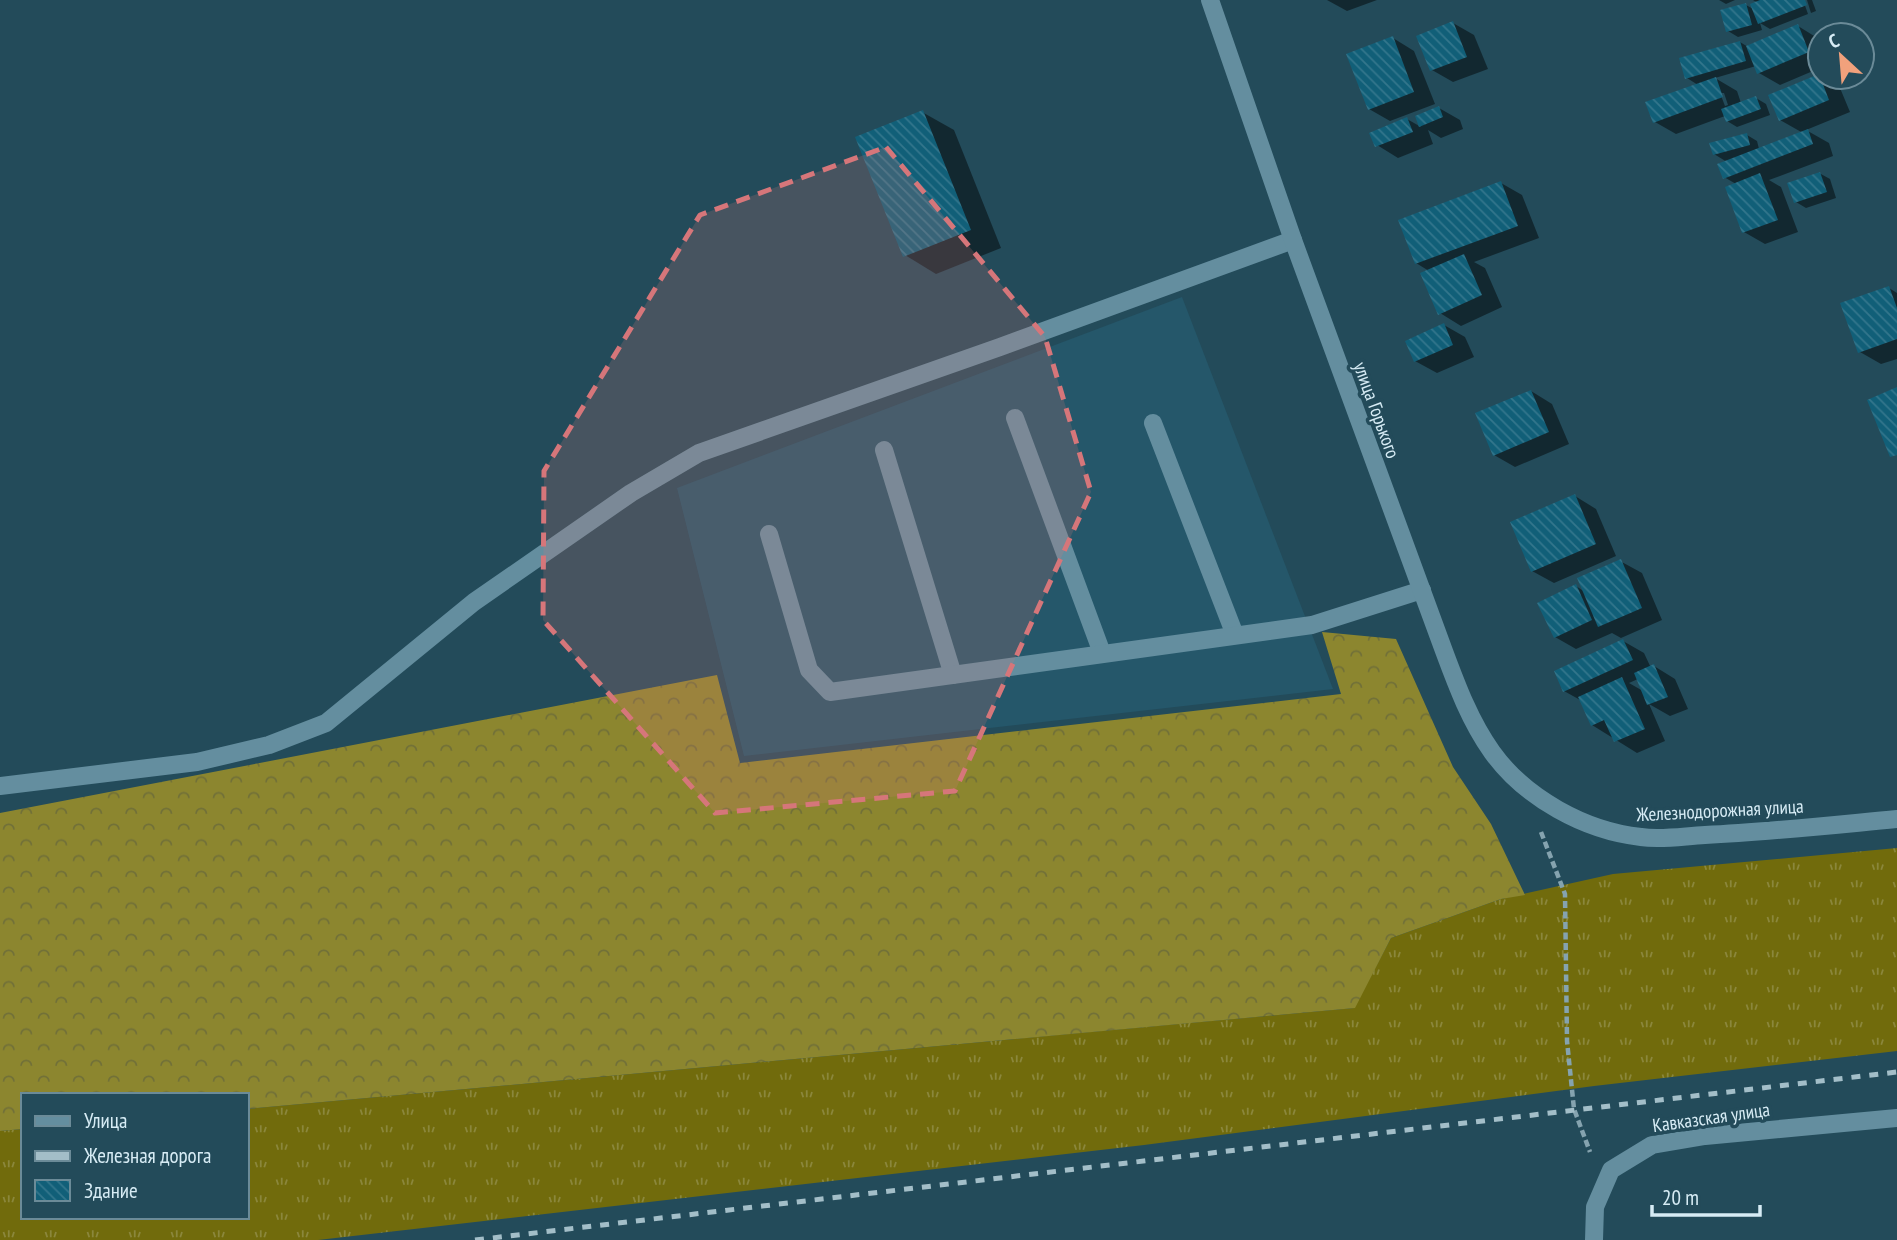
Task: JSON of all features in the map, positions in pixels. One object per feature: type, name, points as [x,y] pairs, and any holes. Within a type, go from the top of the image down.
[{"type":"street","name":"улица Горького","points":[[1210,0],[1293,240],[1465,705],[1492,752],[1520,784],[1552,805]]},
{"type":"street","points":[[0,786],[197,762],[269,745],[326,723],[474,602],[631,493],[699,453],[987,352],[1293,240]]},
{"type":"street","points":[[1015,418],[1102,653]]},
{"type":"street","points":[[1153,423],[1235,635]]},
{"type":"street","points":[[884,450],[953,674]]},
{"type":"street","points":[[769,534],[810,670],[830,692],[1312,625],[1422,590]]},
{"type":"street","name":"Железнодорожная улица","points":[[1552,805],[1578,820],[1607,831],[1643,838],[1732,834],[1897,819]]},
{"type":"street","name":"Кавказская улица","points":[[1594,1240],[1595,1207],[1611,1170],[1652,1145],[1705,1136],[1897,1118]]},
{"type":"path","points":[[1541,831],[1565,894],[1567,1041],[1574,1109],[1603,1187]]},
{"type":"highlighted area","points":[[886,147],[1045,337],[1091,492],[955,791],[715,813],[543,620],[544,471],[700,215]]},
{"type":"shaded area","points":[[1182,297],[1333,689],[744,756],[677,488]]},
{"type":"green space","points":[[1322,632],[1396,639],[1453,767],[1491,824],[1525,895],[1501,899],[1391,938],[1355,1008],[248,1109],[248,1093],[21,1093],[21,1129],[0,1131],[0,813],[717,675],[740,763],[1341,694]]},
{"type":"green space","points":[[1897,848],[1897,1051],[1594,1086],[1144,1145],[318,1240],[0,1240],[0,1131],[21,1129],[21,1219],[248,1219],[248,1109],[1354,1008],[1391,938],[1501,899],[1613,874]]},
{"type":"building","points":[[1760,0],[1805,0],[1807,5],[1758,24],[1750,4]]},
{"type":"building","points":[[1746,3],[1752,25],[1726,32],[1720,10]]},
{"type":"building","points":[[1453,21],[1467,57],[1430,71],[1416,36]]},
{"type":"building","points":[[1798,24],[1806,44],[1806,53],[1757,74],[1746,46]]},
{"type":"building","points":[[1393,36],[1414,92],[1368,110],[1346,54]]},
{"type":"building","points":[[1740,41],[1746,61],[1685,79],[1679,58]]},
{"type":"building","points":[[1716,77],[1723,97],[1653,123],[1645,102]]},
{"type":"building","points":[[1806,79],[1806,91],[1826,91],[1829,100],[1779,121],[1768,95]]},
{"type":"building","points":[[1756,96],[1761,109],[1726,122],[1721,109]]},
{"type":"building","points":[[1439,106],[1443,117],[1419,127],[1415,116]]},
{"type":"building","points":[[923,110],[971,230],[903,257],[855,137]]},
{"type":"building","points":[[1407,117],[1413,132],[1375,147],[1369,133]]},
{"type":"building","points":[[1808,129],[1813,144],[1723,179],[1717,164]]},
{"type":"building","points":[[1747,133],[1750,145],[1713,155],[1709,143]]},
{"type":"building","points":[[1820,172],[1827,192],[1794,203],[1787,183]]},
{"type":"building","points":[[1760,173],[1778,220],[1742,233],[1725,187]]},
{"type":"building","points":[[1501,181],[1518,226],[1415,264],[1398,220]]},
{"type":"building","points":[[1464,254],[1482,295],[1438,315],[1420,273]]},
{"type":"building","points":[[1889,286],[1897,308],[1897,339],[1858,353],[1840,303]]},
{"type":"building","points":[[1444,323],[1453,345],[1414,362],[1405,341]]},
{"type":"building","points":[[1897,387],[1897,455],[1890,457],[1867,400]]},
{"type":"building","points":[[1531,390],[1549,432],[1493,456],[1475,413]]},
{"type":"building","points":[[1575,494],[1596,544],[1531,572],[1510,522]]},
{"type":"building","points":[[1621,559],[1642,608],[1598,627],[1577,578]]},
{"type":"building","points":[[1576,584],[1592,620],[1554,638],[1537,603]]},
{"type":"building","points":[[1623,639],[1633,660],[1563,692],[1554,671]]},
{"type":"building","points":[[1654,664],[1668,697],[1647,705],[1634,673]]},
{"type":"building","points":[[1622,677],[1645,729],[1614,742],[1604,720],[1591,726],[1578,697]]},
{"type":"railway","points":[[475,1240],[1897,1072]]}]
